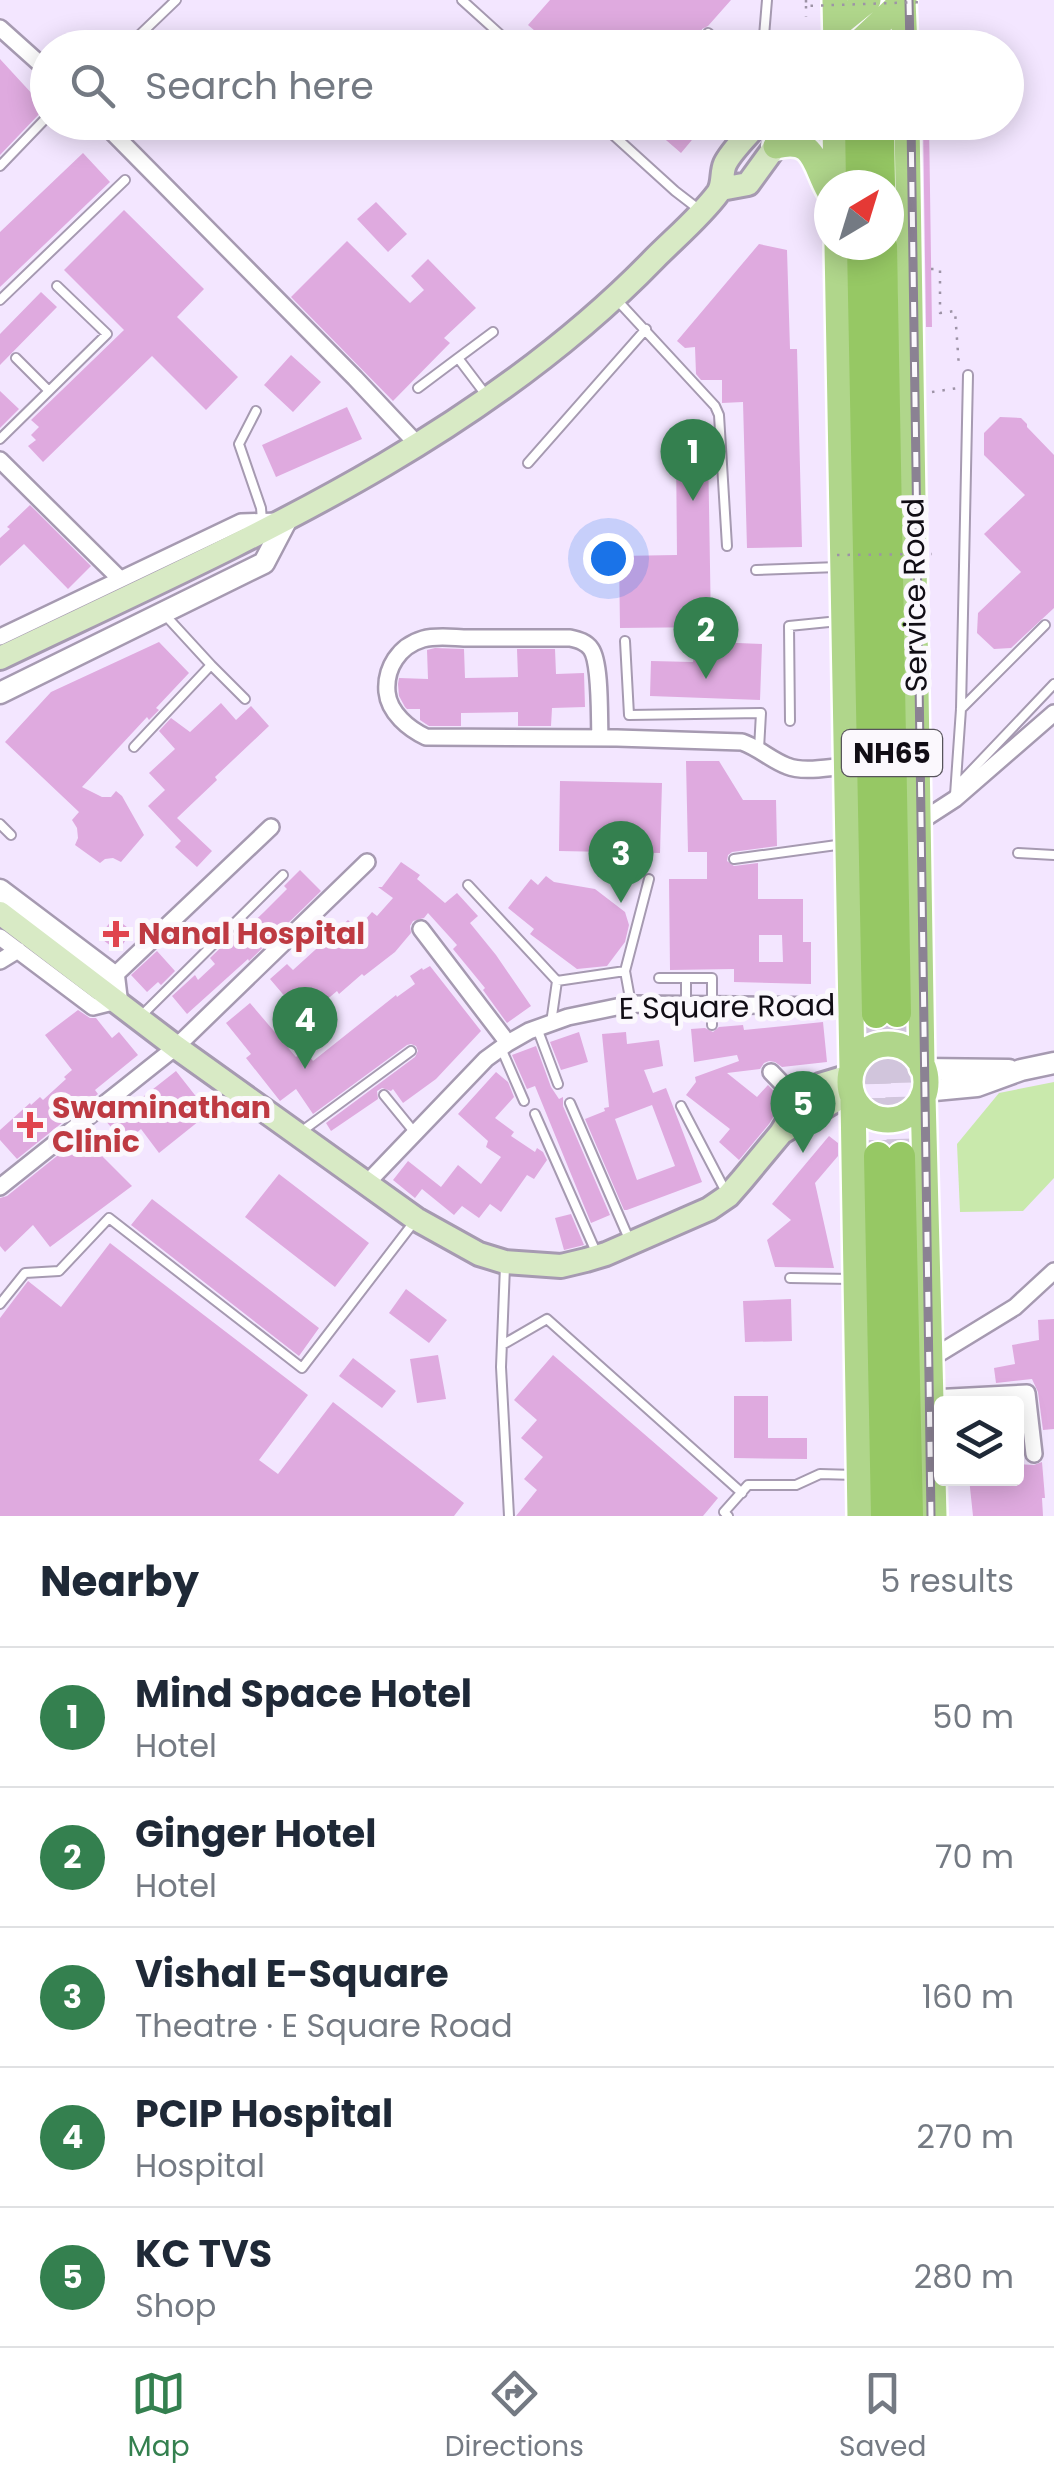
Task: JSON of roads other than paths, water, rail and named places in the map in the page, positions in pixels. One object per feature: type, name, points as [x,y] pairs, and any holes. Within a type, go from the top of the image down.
[{"type":"highway","points":[[859,140],[860,170]]},
{"type":"highway","points":[[881,140],[882,170]]},
{"type":"highway","name":"NH65","points":[[862,260],[876,493]]},
{"type":"highway","name":"NH65","points":[[875,1011],[876,493],[882,260]]},
{"type":"highway","points":[[885,1516],[889,1156],[909,1516]]},
{"type":"main road","points":[[836,24],[868,0]]},
{"type":"main road","points":[[873,30],[908,1]]},
{"type":"main road","points":[[906,30],[908,1]]},
{"type":"main road","points":[[0,658],[286,521],[418,445],[488,398],[616,299],[721,190],[726,164],[745,140]]},
{"type":"main road","points":[[721,190],[748,184],[780,140]]},
{"type":"main road","points":[[835,140],[836,170]]},
{"type":"main road","name":"Service Road","points":[[907,140],[934,1516]]},
{"type":"main road","points":[[776,146],[802,144],[818,170]]},
{"type":"main road","points":[[837,260],[848,844],[875,1011],[852,1083],[860,1516]]},
{"type":"main road","points":[[0,913],[176,1047],[416,1218],[479,1254],[505,1262],[561,1266],[598,1256],[709,1208],[728,1196],[781,1133],[800,1102],[820,1085],[852,1083]]},
{"type":"main road","points":[[781,1133],[852,1083],[866,1052],[886,1044],[908,1050],[923,1081],[910,1113],[889,1120],[868,1114],[852,1083]]},
{"type":"street","points":[[0,28],[30,55]]},
{"type":"street","points":[[120,140],[418,445]]},
{"type":"street","points":[[0,460],[120,580]]},
{"type":"street","points":[[0,637],[241,522],[286,521],[264,563],[0,693]]},
{"type":"street","points":[[600,738],[596,660],[579,640],[426,638],[404,649],[388,674],[388,700],[413,730],[426,737],[742,742],[787,766],[846,766]]},
{"type":"street","points":[[918,824],[1053,716]]},
{"type":"street","points":[[114,976],[270,828]]},
{"type":"street","points":[[0,1187],[176,1047],[368,862]]},
{"type":"street","points":[[0,890],[114,976],[117,1001],[93,1007],[0,937]]},
{"type":"street","points":[[421,929],[504,1046]]},
{"type":"street","points":[[0,961],[18,950]]},
{"type":"street","name":"E Square Road","points":[[367,1183],[486,1059],[544,1026],[632,1004],[875,1011]]},
{"type":"street","points":[[923,1081],[977,1086],[1054,1063]]},
{"type":"street","points":[[771,1072],[800,1102]]},
{"type":"street","points":[[930,1359],[1015,1306],[1054,1271]]},
{"type":"street","points":[[931,1398],[1027,1392],[1034,1454]]},
{"type":"lane","points":[[145,30],[176,0]]},
{"type":"lane","points":[[462,0],[495,30]]},
{"type":"lane","points":[[764,30],[767,0]]},
{"type":"lane","points":[[0,166],[30,135]]},
{"type":"lane","points":[[619,140],[701,211]]},
{"type":"lane","points":[[0,300],[125,180]]},
{"type":"lane","points":[[0,438],[107,334],[57,286]]},
{"type":"lane","points":[[616,299],[710,399],[719,416],[727,546]]},
{"type":"lane","points":[[528,463],[646,329]]},
{"type":"lane","points":[[418,388],[493,332]]},
{"type":"lane","points":[[16,358],[48,391]]},
{"type":"lane","points":[[458,358],[488,398]]},
{"type":"lane","points":[[955,793],[961,709],[968,375]]},
{"type":"lane","points":[[256,411],[239,444],[262,520]]},
{"type":"lane","points":[[756,570],[840,561]]},
{"type":"lane","points":[[163,613],[245,699]]},
{"type":"lane","points":[[790,721],[790,622],[844,620]]},
{"type":"lane","points":[[961,709],[1046,625]]},
{"type":"lane","points":[[626,641],[630,715],[762,713],[759,749]]},
{"type":"lane","points":[[134,747],[211,665]]},
{"type":"lane","points":[[955,793],[1054,684]]},
{"type":"lane","points":[[0,824],[12,835]]},
{"type":"lane","points":[[734,859],[848,844]]},
{"type":"lane","points":[[1018,853],[1054,855]]},
{"type":"lane","points":[[139,1018],[283,874]]},
{"type":"lane","points":[[632,1004],[625,971],[648,879]]},
{"type":"lane","points":[[468,886],[556,981]]},
{"type":"lane","points":[[556,981],[625,971]]},
{"type":"lane","points":[[659,978],[712,978],[712,1025]]},
{"type":"lane","points":[[686,978],[686,1004]]},
{"type":"lane","points":[[556,981],[544,1026],[558,1084]]},
{"type":"lane","points":[[504,1046],[524,1102]]},
{"type":"lane","points":[[298,1134],[411,1051]]},
{"type":"lane","points":[[384,1095],[415,1133]]},
{"type":"lane","points":[[570,1103],[631,1243]]},
{"type":"lane","points":[[681,1106],[728,1196]]},
{"type":"lane","points":[[535,1114],[598,1256]]},
{"type":"lane","points":[[0,1304],[25,1272],[58,1271],[109,1218],[302,1368],[416,1218]]},
{"type":"lane","points":[[505,1262],[501,1366],[509,1516]]},
{"type":"lane","points":[[790,1278],[856,1279]]},
{"type":"lane","points":[[502,1345],[546,1319],[742,1492]]},
{"type":"lane","points":[[724,1515],[748,1485],[796,1486],[820,1474],[860,1475]]},
{"type":"tunnel","points":[[879,0],[880,30]]},
{"type":"tunnel","points":[[897,1013],[901,1156]]},
{"type":"tunnel","points":[[876,1014],[878,1156]]},
{"type":"railway","points":[[909,0],[910,30]]},
{"type":"railway","points":[[911,140],[931,1516]]},
{"type":"place","name":"Mind Space Hotel","points":[[693,501]]},
{"type":"place","name":"Ginger Hotel","points":[[706,679]]},
{"type":"place","name":"Vishal E-Square","points":[[621,903]]},
{"type":"place","name":"Nanal Hospital","points":[[116,934]]},
{"type":"place","name":"PCIP Hospital","points":[[305,1069]]},
{"type":"place","name":"Swaminathan Clinic","points":[[30,1125]]},
{"type":"place","name":"KC TVS","points":[[803,1153]]}]
